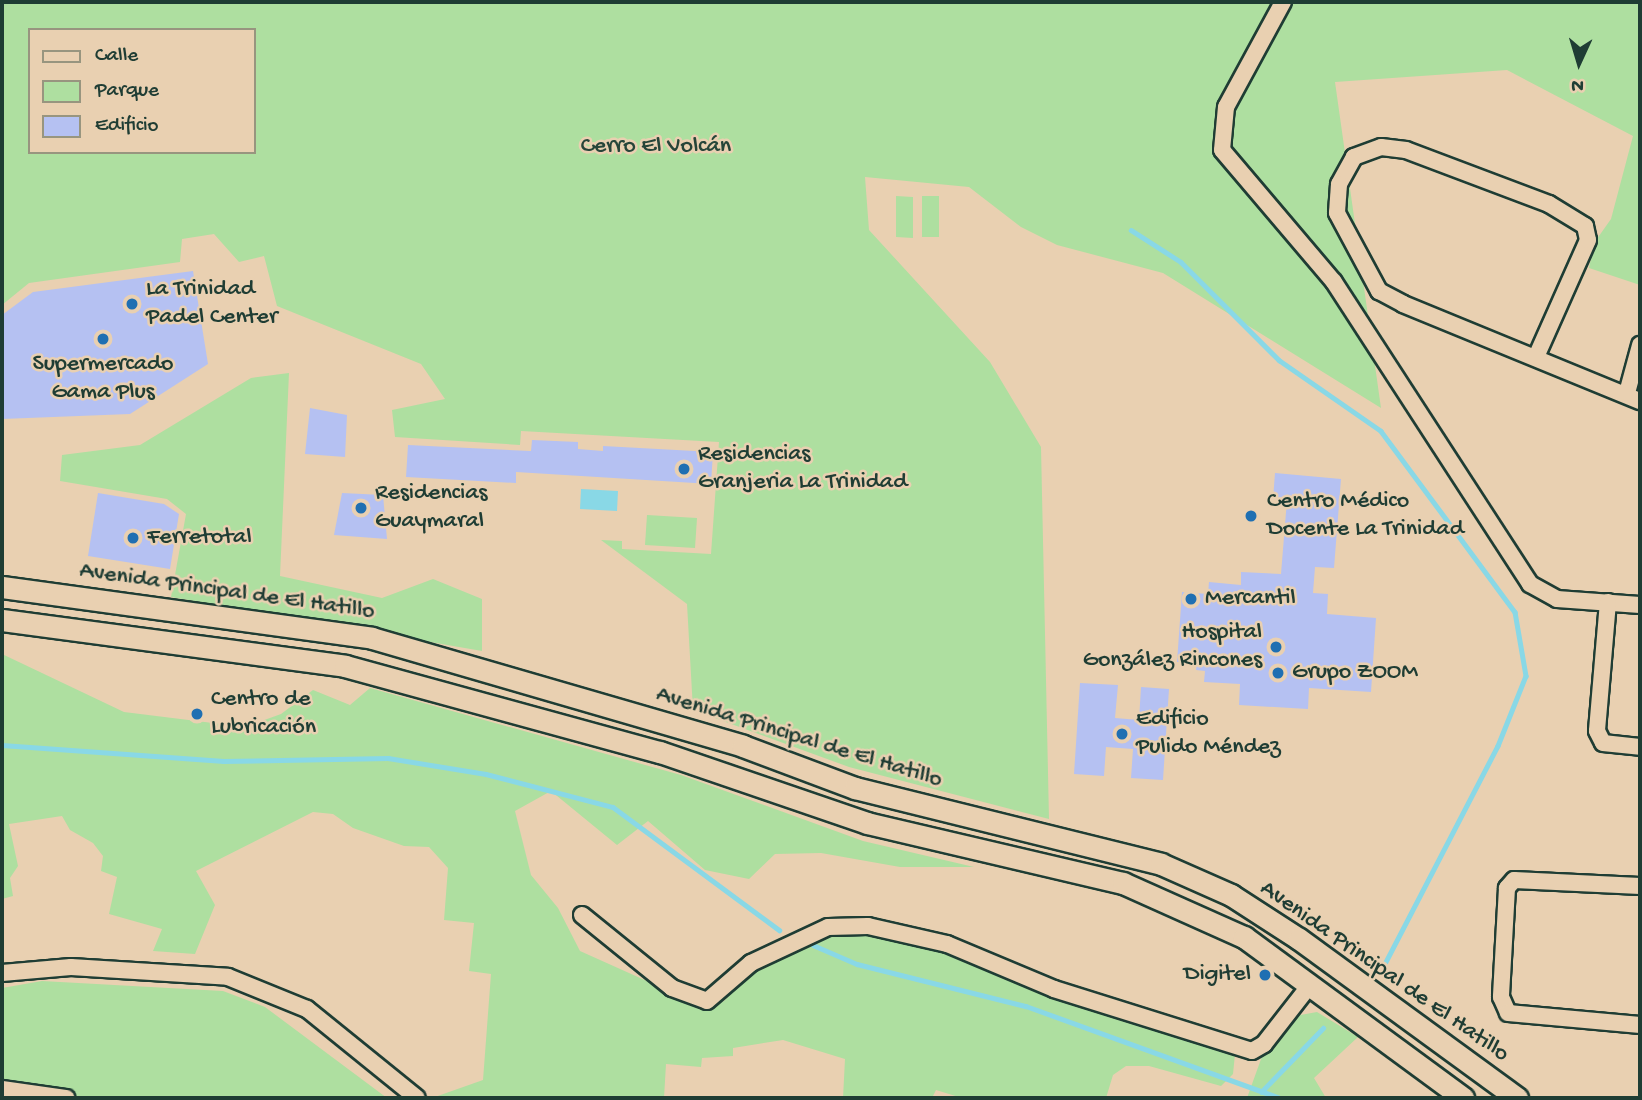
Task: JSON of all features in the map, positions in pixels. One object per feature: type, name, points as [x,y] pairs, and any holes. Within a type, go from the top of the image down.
[{"type":"main road","name":"Avenida Principal de El Hatillo","points":[[2,587],[372,638],[743,746],[855,788],[1161,864],[1231,895],[1299,939],[1517,1098]]},
{"type":"main road","name":"Avenida Principal de El Hatillo","points":[[2,620],[345,666],[660,752],[867,823],[1123,883],[1211,918],[1308,983],[1463,1098]]},
{"type":"street","points":[[1283,2],[1226,107],[1222,150],[1334,282],[1530,584],[1557,599],[1640,605]]},
{"type":"street","points":[[1536,357],[1588,240],[1584,226],[1549,204],[1406,150],[1381,147],[1354,157],[1339,184],[1337,213],[1379,291],[1536,357],[1633,397],[1640,345]]},
{"type":"street","points":[[1608,602],[1597,731],[1602,743],[1640,747]]},
{"type":"street","points":[[1640,886],[1514,880],[1507,888],[1501,1007],[1508,1013],[1640,1024]]},
{"type":"street","points":[[582,915],[672,988],[706,1001],[719,996],[751,963],[794,940],[828,927],[868,926],[947,944],[1054,989],[1252,1051],[1308,983]]},
{"type":"street","points":[[2,973],[71,967],[228,977],[307,1009],[418,1098]]},
{"type":"street","points":[[2,1089],[66,1098]]},
{"type":"green space","name":"Cerro El Volcán","points":[[2,2],[1640,2],[1640,285],[1589,268],[1594,243],[1611,219],[1633,136],[1507,70],[1335,82],[1381,408],[1163,273],[1057,245],[1021,227],[969,187],[865,177],[869,230],[990,362],[1041,447],[1049,819],[849,767],[693,710],[687,604],[601,540],[622,541],[622,549],[711,554],[719,442],[521,431],[520,445],[395,437],[392,410],[445,399],[421,364],[277,306],[264,256],[239,262],[214,234],[182,239],[180,262],[29,283],[2,305]]},
{"type":"green space","points":[[896,196],[913,197],[913,238],[896,237]]},
{"type":"green space","points":[[922,196],[939,196],[939,237],[922,237]]},
{"type":"green space","points":[[289,373],[280,576],[382,598],[433,579],[482,599],[482,651],[171,597],[186,514],[167,499],[60,481],[62,455],[140,445],[251,378]]},
{"type":"green space","points":[[647,515],[697,518],[695,548],[645,545]]},
{"type":"green space","points":[[2,654],[124,712],[245,727],[281,714],[313,690],[350,705],[370,688],[681,775],[863,841],[974,867],[900,867],[821,853],[775,854],[749,879],[705,870],[648,821],[617,845],[551,791],[515,811],[531,875],[558,908],[580,951],[707,1008],[724,1001],[755,968],[831,933],[873,931],[938,947],[1235,1054],[1233,1074],[1221,1086],[1149,1066],[1126,1066],[1113,1075],[1106,1098],[962,1098],[936,1090],[932,1098],[843,1098],[845,1059],[783,1040],[733,1048],[733,1056],[702,1058],[701,1067],[666,1064],[664,1098],[432,1098],[483,1080],[491,974],[469,971],[474,923],[444,920],[448,868],[429,847],[404,846],[353,828],[333,814],[313,812],[196,871],[215,905],[195,954],[153,951],[162,929],[109,914],[117,877],[101,871],[103,856],[93,843],[70,830],[62,816],[9,824],[18,866],[10,878],[13,896],[2,899]]},
{"type":"green space","points":[[42,981],[223,991],[265,1007],[387,1098],[2,1098],[2,988]]},
{"type":"green space","points":[[1317,1012],[1358,1037],[1314,1078],[1326,1098],[1247,1098],[1265,1048],[1295,1016]]},
{"type":"water","points":[[581,489],[618,491],[617,511],[580,509]]},
{"type":"building","name":"Supermercado Gama Plus","points":[[193,271],[208,364],[130,414],[2,419],[2,315],[33,292]]},
{"type":"building","name":"Residencias Guaymaral","points":[[310,408],[347,415],[345,457],[305,454]]},
{"type":"building","points":[[532,440],[578,442],[578,449],[603,451],[603,446],[713,452],[711,484],[516,472],[516,483],[406,477],[408,445],[531,451]]},
{"type":"building","name":"Hospital González Rincones","points":[[1275,473],[1341,479],[1334,568],[1315,567],[1313,593],[1328,594],[1327,614],[1376,618],[1371,692],[1309,688],[1308,709],[1239,705],[1240,684],[1204,682],[1205,671],[1196,670],[1197,663],[1177,662],[1182,592],[1208,594],[1209,582],[1241,585],[1241,572],[1281,574],[1287,500],[1273,499]]},
{"type":"building","name":"Ferretotal","points":[[98,493],[164,504],[179,514],[170,569],[88,556]]},
{"type":"building","name":"Residencias Guaymaral","points":[[342,493],[383,495],[387,539],[334,535]]},
{"type":"building","name":"Edificio Pulido Méndez","points":[[1080,683],[1118,685],[1115,718],[1139,720],[1141,687],[1169,689],[1163,780],[1131,778],[1133,749],[1106,747],[1104,776],[1074,774]]},
{"type":"waterway","points":[[1131,230],[1181,262],[1279,360],[1381,431],[1515,612],[1526,676],[1498,746],[1386,962]]},
{"type":"waterway","points":[[2,745],[223,761],[388,758],[486,774],[613,807],[779,930]]},
{"type":"waterway","points":[[813,945],[857,964],[1026,1006],[1280,1098]]},
{"type":"waterway","points":[[1261,1092],[1323,1028]]},
{"type":"place","name":"La Trinidad Padel Center","points":[[132,304]]},
{"type":"place","name":"Supermercado Gama Plus","points":[[103,339]]},
{"type":"place","name":"Residencias Granjeria La Trinidad","points":[[684,469]]},
{"type":"place","name":"Residencias Guaymaral","points":[[361,508]]},
{"type":"place","name":"Centro Médico Docente La Trinidad","points":[[1251,516]]},
{"type":"place","name":"Ferretotal","points":[[133,538]]},
{"type":"place","name":"Mercantil","points":[[1191,599]]},
{"type":"place","name":"Hospital González Rincones","points":[[1276,647]]},
{"type":"place","name":"Grupo ZOOM","points":[[1278,673]]},
{"type":"place","name":"Centro de Lubricación","points":[[197,714]]},
{"type":"place","name":"Edificio Pulido Méndez","points":[[1122,734]]},
{"type":"place","name":"Digitel","points":[[1265,975]]}]
